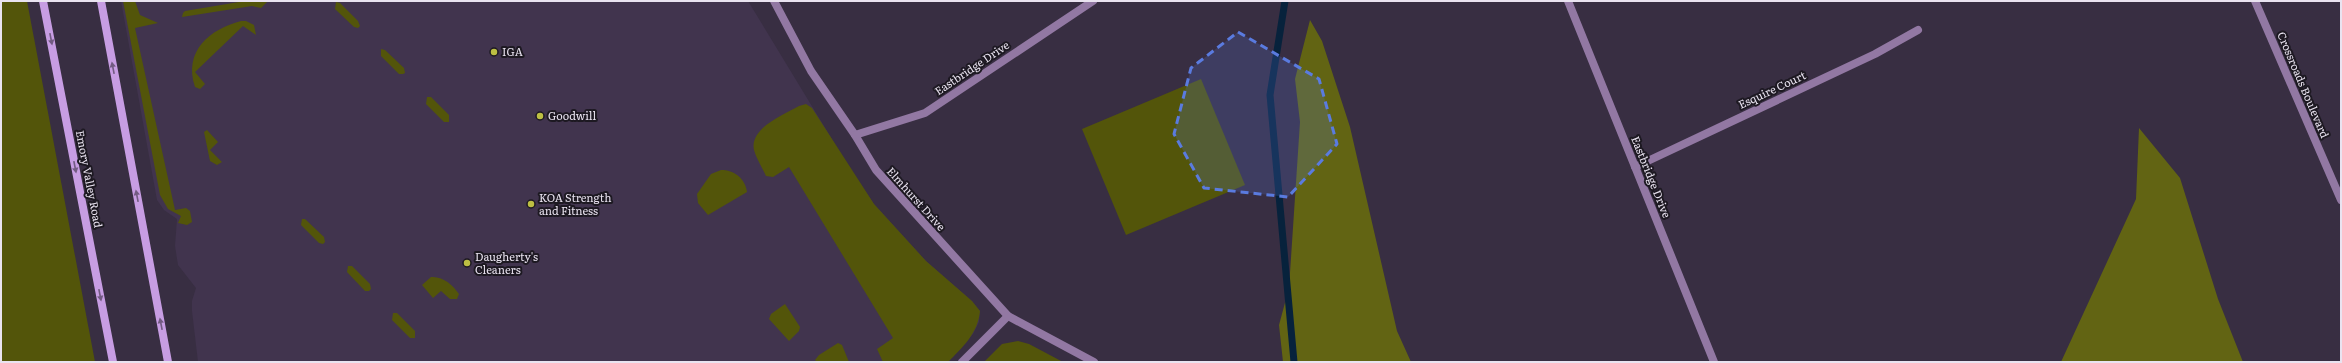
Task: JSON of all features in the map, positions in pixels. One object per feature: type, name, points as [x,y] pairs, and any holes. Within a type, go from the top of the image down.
[{"type":"main road","name":"Emory Valley Road","points":[[43,1],[113,362]]},
{"type":"main road","points":[[101,1],[168,362]]},
{"type":"street","name":"Elmhurst Drive","points":[[774,1],[811,70],[855,135],[876,170],[1008,316],[1094,362]]},
{"type":"street","name":"Eastbridge Drive","points":[[855,135],[925,113],[1093,1]]},
{"type":"street","name":"Eastbridge Drive","points":[[1568,1],[1714,362]]},
{"type":"street","name":"Crossroads Boulevard","points":[[2255,1],[2341,200]]},
{"type":"street","name":"Esquire Court","points":[[1635,167],[1874,54],[1918,30]]},
{"type":"street","points":[[962,362],[1008,316]]},
{"type":"highlighted area","points":[[1238,32],[1319,79],[1337,144],[1288,197],[1204,188],[1174,134],[1191,68]]},
{"type":"shaded area","points":[[1,1],[27,1],[95,362],[1,362]]},
{"type":"shaded area","points":[[121,1],[748,1],[847,164],[874,204],[926,261],[972,301],[980,311],[979,322],[973,334],[948,362],[198,362],[192,311],[192,301],[196,288],[178,265],[175,246],[177,219],[164,210],[157,200]]},
{"type":"shaded area","points":[[123,1],[135,1],[140,15],[158,23],[135,28],[175,210],[186,208],[190,211],[192,222],[187,225],[178,223],[181,216],[168,209],[160,195]]},
{"type":"shaded area","points":[[245,1],[268,1],[261,8],[252,6],[182,17],[185,11]]},
{"type":"shaded area","points":[[336,2],[340,3],[358,21],[360,26],[358,28],[354,27],[335,9]]},
{"type":"shaded area","points":[[1310,20],[1322,41],[1350,127],[1397,331],[1411,362],[1283,362],[1279,325],[1289,288],[1300,122],[1295,79]]},
{"type":"shaded area","points":[[241,21],[246,21],[254,25],[256,35],[243,26],[195,72],[205,84],[200,89],[195,87],[192,74],[196,52],[210,36],[219,30]]},
{"type":"shaded area","points":[[381,49],[385,50],[404,68],[405,73],[399,74],[381,56]]},
{"type":"shaded area","points":[[1201,79],[1245,185],[1126,235],[1082,129]]},
{"type":"shaded area","points":[[427,97],[431,97],[449,115],[449,122],[444,122],[426,104]]},
{"type":"shaded area","points":[[806,104],[812,108],[874,204],[926,261],[972,301],[980,311],[979,319],[973,333],[948,362],[883,362],[877,349],[893,338],[789,167],[773,177],[766,176],[754,150],[754,142],[757,135],[769,123],[799,106]]},
{"type":"shaded area","points":[[2139,128],[2180,178],[2218,299],[2243,362],[2061,362],[2136,199]]},
{"type":"shaded area","points":[[207,130],[218,142],[210,150],[222,162],[217,165],[210,161],[204,132]]},
{"type":"shaded area","points":[[721,170],[730,171],[738,176],[744,183],[747,192],[708,215],[698,203],[697,194],[711,174]]},
{"type":"shaded area","points":[[302,219],[305,219],[324,237],[325,242],[323,244],[319,243],[301,225]]},
{"type":"shaded area","points":[[348,266],[352,266],[370,284],[371,289],[369,291],[365,291],[347,272]]},
{"type":"shaded area","points":[[431,277],[440,278],[451,284],[459,294],[457,299],[450,299],[441,291],[433,298],[422,285]]},
{"type":"shaded area","points":[[785,304],[800,327],[799,331],[789,341],[769,319],[771,314]]},
{"type":"shaded area","points":[[393,313],[397,313],[415,331],[415,338],[410,338],[392,320]]},
{"type":"shaded area","points":[[1018,341],[1029,344],[1063,362],[984,362],[1002,344]]},
{"type":"shaded area","points":[[838,343],[842,345],[849,362],[817,362],[815,360],[819,355]]},
{"type":"waterway","points":[[1285,1],[1270,95],[1294,362]]},
{"type":"place","name":"IGA","points":[[494,52]]},
{"type":"place","name":"Goodwill","points":[[540,116]]},
{"type":"place","name":"KOA Strength and Fitness","points":[[531,204]]},
{"type":"place","name":"Daugherty's Cleaners","points":[[467,263]]}]
